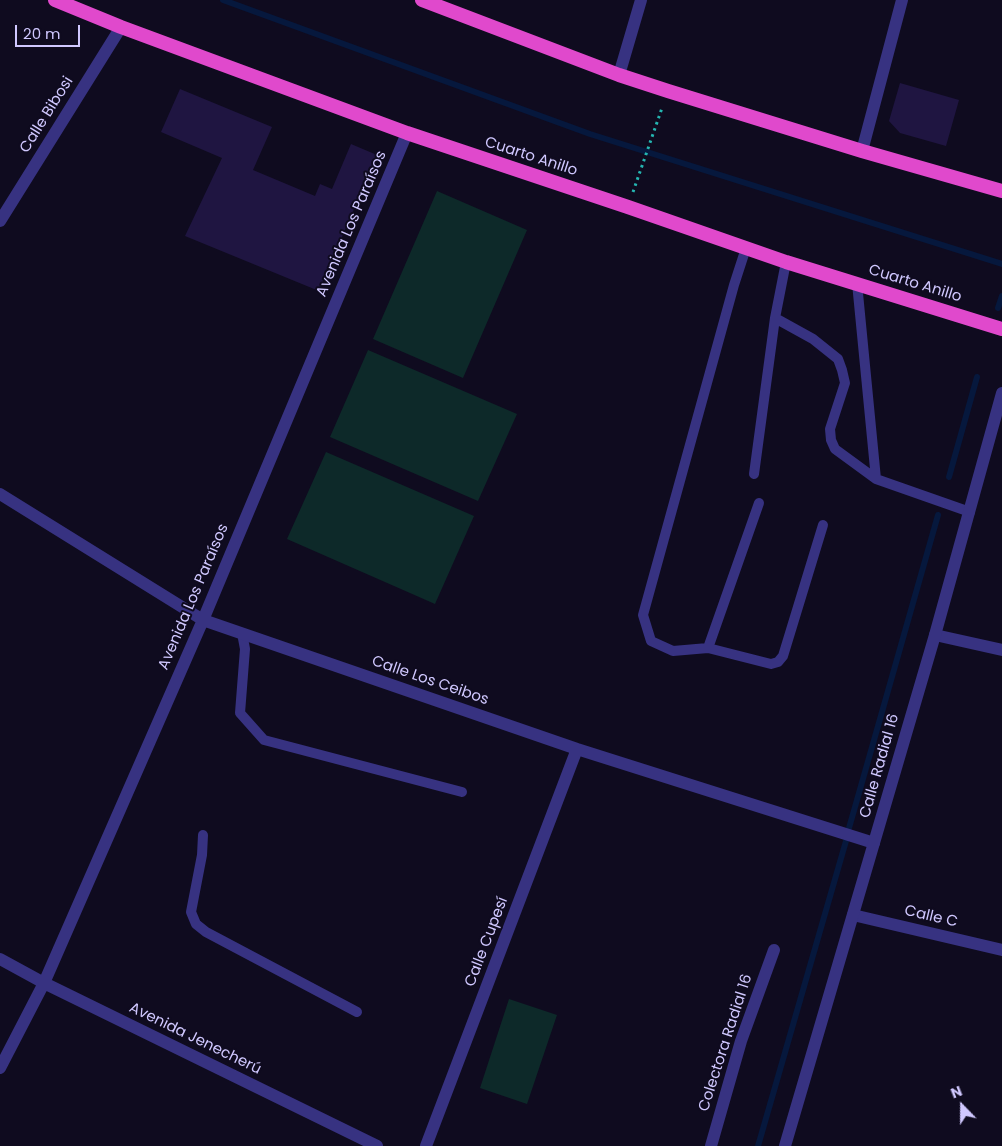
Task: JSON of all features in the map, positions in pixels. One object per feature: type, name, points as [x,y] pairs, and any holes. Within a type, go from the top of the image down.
[{"type":"highway","name":"Cuarto Anillo","points":[[55,0],[120,27],[408,133],[786,262],[1002,328]]},
{"type":"highway","points":[[422,0],[619,75],[862,151],[1002,191]]},
{"type":"street","points":[[619,75],[642,0]]},
{"type":"street","points":[[862,151],[902,0]]},
{"type":"street","name":"Calle Bibosi","points":[[0,221],[120,27]]},
{"type":"street","name":"Avenida Los Paraísos","points":[[0,1068],[44,983],[203,620],[408,133]]},
{"type":"street","name":"Calle Radial 16","points":[[785,1146],[935,635],[1002,393]]},
{"type":"street","name":"Calle Los Ceibos","points":[[0,494],[203,620],[577,749],[874,844]]},
{"type":"street","points":[[935,635],[1002,650]]},
{"type":"street","name":"Calle Cupesí","points":[[426,1146],[577,749]]},
{"type":"street","name":"Calle C","points":[[853,915],[1002,950]]},
{"type":"street","name":"Colectora Radial 16","points":[[711,1146],[741,1041],[774,950]]},
{"type":"street","name":"Avenida Jenecherú","points":[[0,959],[44,983],[377,1146]]},
{"type":"lane","points":[[746,248],[734,285],[643,615],[650,641],[673,651],[708,648],[771,664],[778,662],[783,656],[823,525]]},
{"type":"lane","points":[[754,474],[775,318],[786,262]]},
{"type":"lane","points":[[857,283],[876,479]]},
{"type":"lane","points":[[775,318],[813,339],[838,359],[845,383],[830,429],[831,440],[835,449],[876,479],[970,512]]},
{"type":"lane","points":[[708,648],[759,502]]},
{"type":"lane","points":[[242,633],[245,649],[240,713],[264,740],[462,792]]},
{"type":"lane","points":[[203,834],[202,855],[191,912],[196,924],[206,932],[358,1012]]},
{"type":"path","points":[[628,207],[668,91]]},
{"type":"green space","points":[[437,191],[527,230],[463,378],[373,339]]},
{"type":"green space","points":[[368,350],[517,414],[478,501],[330,437]]},
{"type":"green space","points":[[326,452],[474,516],[435,604],[287,539]]},
{"type":"green space","points":[[509,999],[557,1015],[527,1104],[480,1088]]},
{"type":"building","points":[[900,83],[959,100],[946,146],[900,133],[889,121]]},
{"type":"building","points":[[180,89],[272,127],[253,170],[315,196],[320,184],[332,189],[351,144],[377,155],[319,291],[185,236],[222,158],[161,132]]},
{"type":"waterway","points":[[223,0],[590,134],[1002,264]]},
{"type":"waterway","points":[[998,308],[1002,296]]},
{"type":"waterway","points":[[949,477],[977,377]]},
{"type":"waterway","points":[[849,828],[938,515]]},
{"type":"waterway","points":[[758,1146],[846,841]]}]
